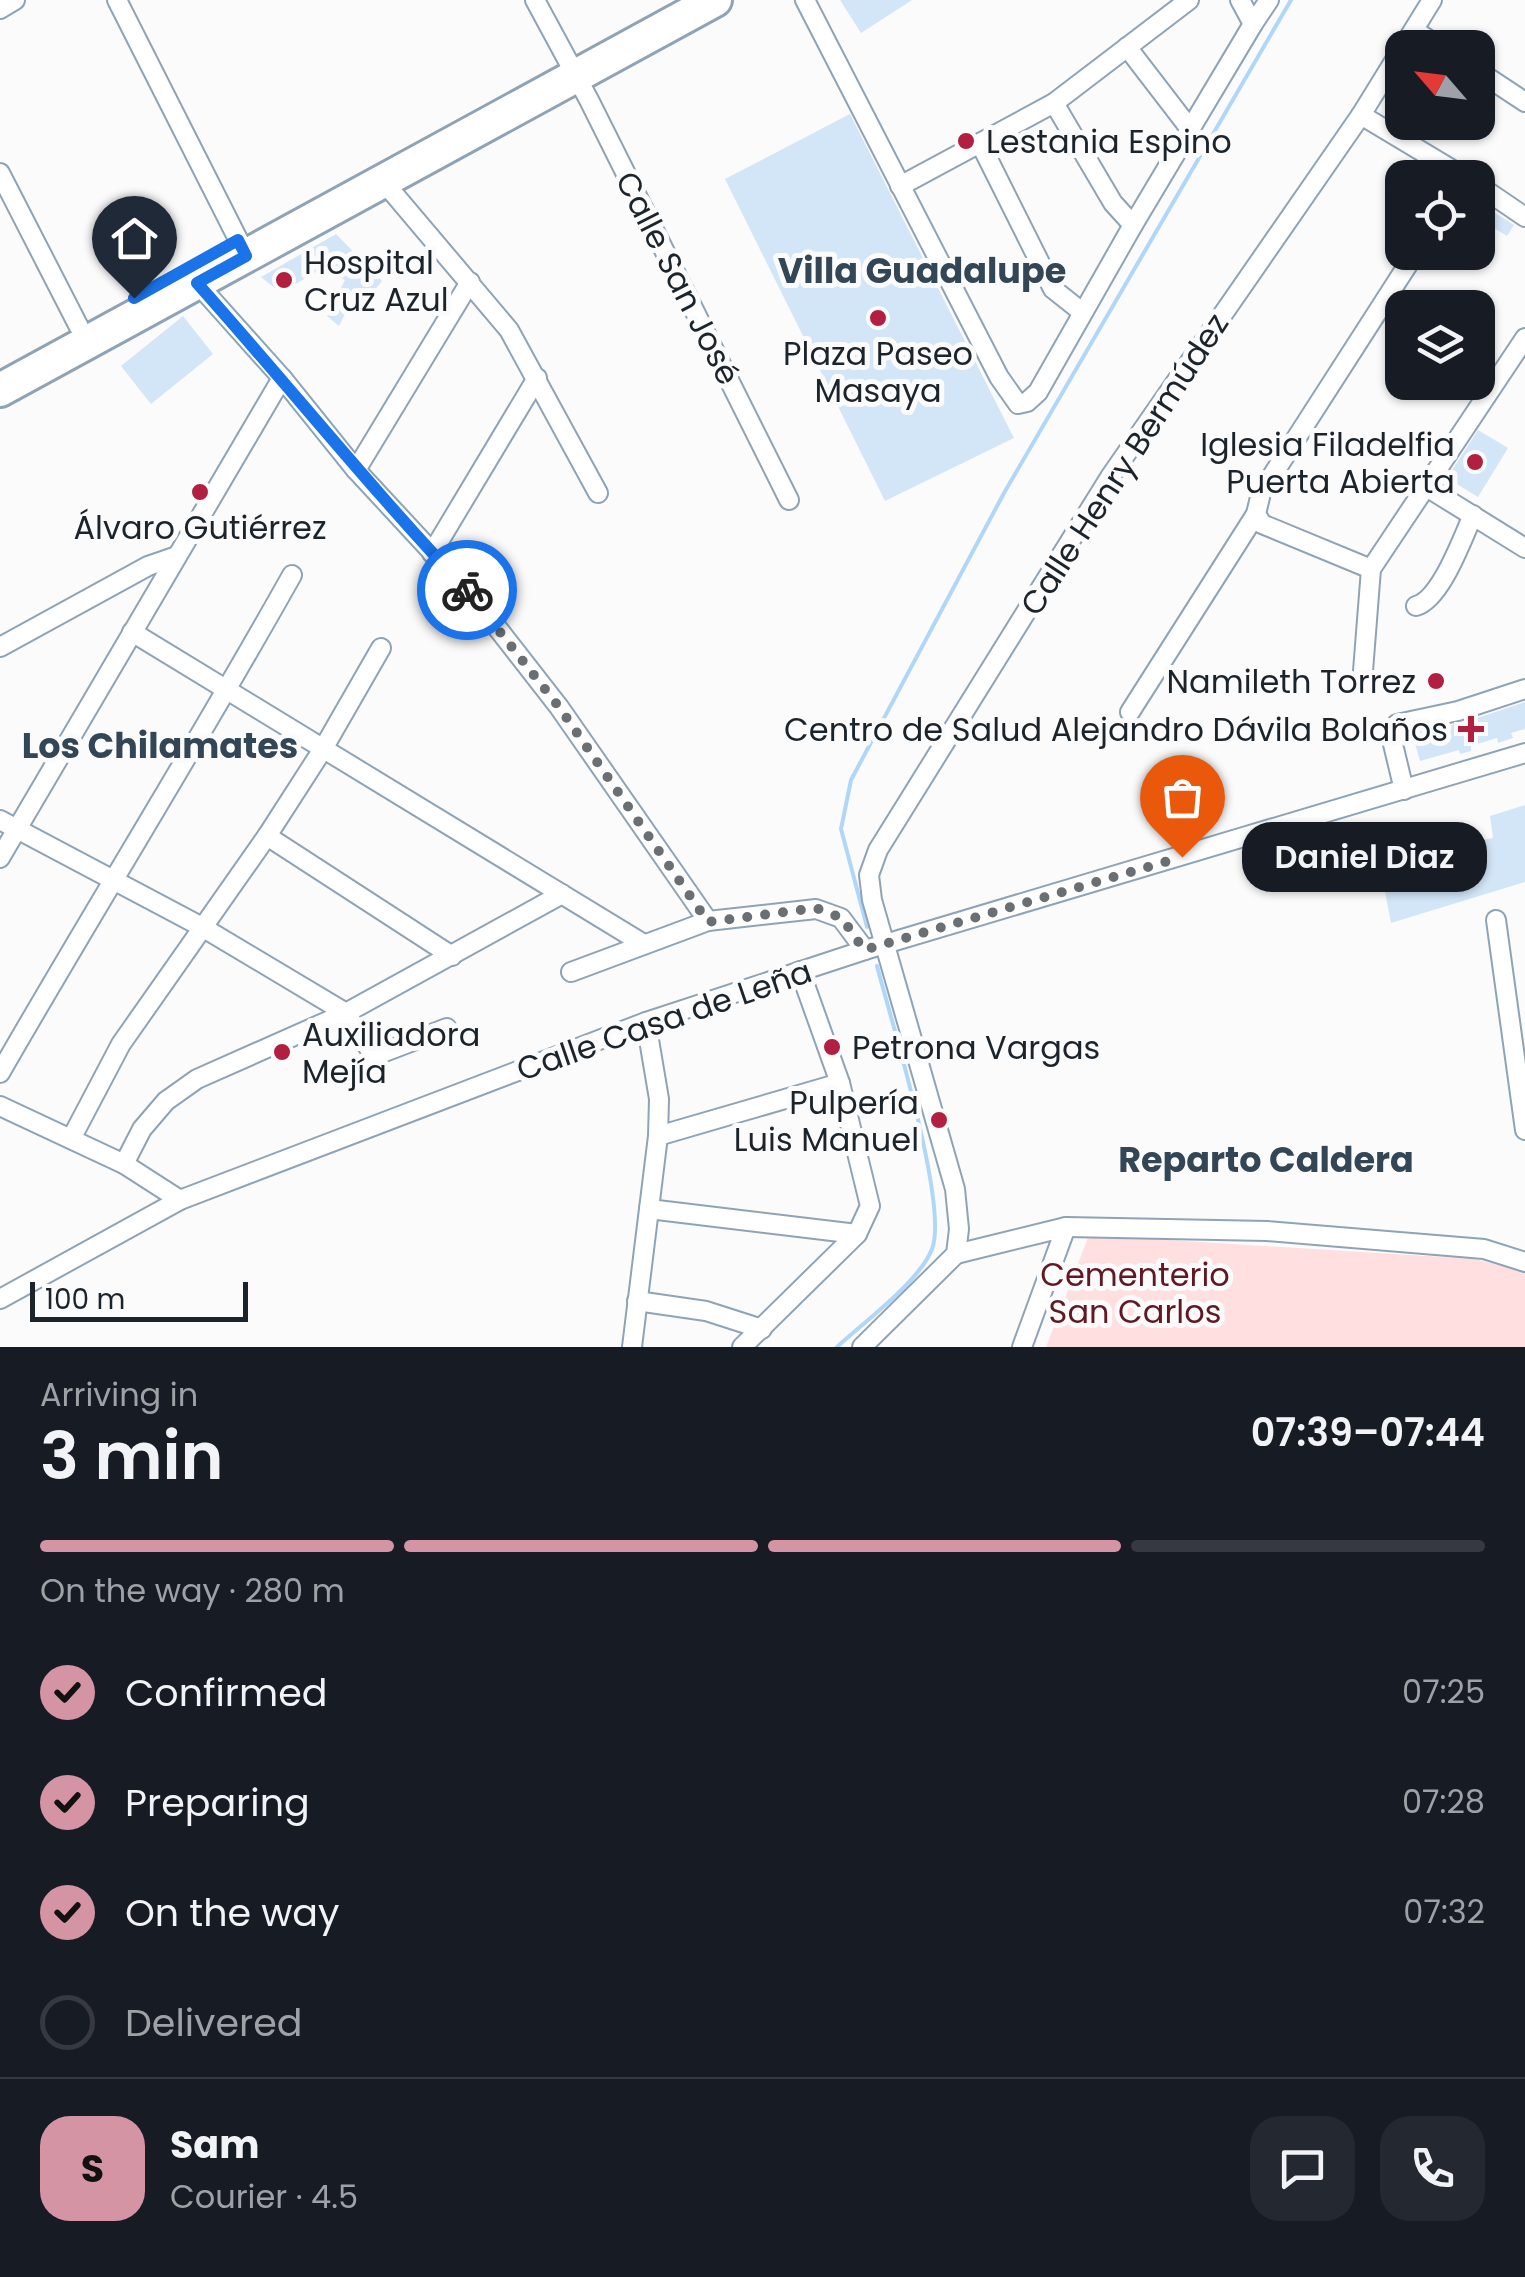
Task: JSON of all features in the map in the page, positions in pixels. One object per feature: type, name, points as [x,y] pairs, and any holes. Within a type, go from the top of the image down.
[{"type":"highway","points":[[0,372],[79,327],[382,181],[669,0]]},
{"type":"highway","points":[[0,390],[197,283],[242,248],[569,66],[715,0]]},
{"type":"street","points":[[0,8],[16,0]]},
{"type":"street","points":[[117,0],[242,248]]},
{"type":"street","name":"Calle San José","points":[[535,0],[789,500]]},
{"type":"street","points":[[806,0],[998,377],[1018,404],[1038,392],[1268,0]]},
{"type":"street","points":[[900,186],[1054,103],[1189,0]]},
{"type":"street","points":[[1240,0],[1253,24]]},
{"type":"street","name":"Calle Henry Bermúdez","points":[[1414,30],[1432,0]]},
{"type":"street","points":[[1127,47],[1190,128]]},
{"type":"street","name":"Calle Henry Bermúdez","points":[[956,1254],[959,1229],[955,1189],[872,900],[869,876],[878,850],[1110,477],[1385,75]]},
{"type":"street","points":[[1495,83],[1525,102]]},
{"type":"street","points":[[1054,103],[1113,203],[1133,225]]},
{"type":"street","points":[[1360,114],[1436,160]]},
{"type":"street","points":[[980,143],[1054,289],[1082,312]]},
{"type":"street","points":[[0,173],[79,327]]},
{"type":"street","points":[[382,181],[509,330],[598,493]]},
{"type":"street","points":[[1495,197],[1525,217]]},
{"type":"street","points":[[1130,712],[1256,514],[1261,493],[1404,270]]},
{"type":"street","points":[[356,470],[470,282]]},
{"type":"street","points":[[197,283],[282,378],[356,470],[470,593],[559,707],[708,922]]},
{"type":"street","points":[[1364,671],[1372,569],[1525,338]]},
{"type":"street","points":[[0,858],[8,825],[132,632],[282,378]]},
{"type":"street","points":[[432,552],[537,378]]},
{"type":"street","points":[[1425,486],[1525,548]]},
{"type":"street","points":[[1256,514],[1262,524],[1372,569]]},
{"type":"street","points":[[1416,606],[1425,603],[1438,588],[1473,516]]},
{"type":"street","points":[[0,647],[148,566],[177,556]]},
{"type":"street","points":[[0,1073],[292,575]]},
{"type":"street","points":[[132,632],[642,943]]},
{"type":"street","points":[[71,1139],[122,1044],[324,749],[381,648]]},
{"type":"street","points":[[1404,790],[1392,740],[1397,724],[1458,711],[1525,689]]},
{"type":"street","name":"Calle Casa de Leña","points":[[0,1299],[180,1200],[646,1022],[864,950],[1525,753]]},
{"type":"street","points":[[8,825],[202,927],[346,1013],[374,1056],[447,1028]]},
{"type":"street","points":[[267,836],[452,956]]},
{"type":"street","points":[[124,1164],[142,1129],[166,1101],[197,1079],[346,1013],[562,894]]},
{"type":"street","points":[[570,972],[708,922],[816,908],[842,918],[864,950]]},
{"type":"street","points":[[1496,920],[1518,1031],[1525,1130]]},
{"type":"street","points":[[742,1347],[857,1234],[870,1206],[840,1082],[800,971]]},
{"type":"street","points":[[632,1347],[658,1136],[658,1099],[646,1022]]},
{"type":"street","points":[[658,1136],[840,1082]]},
{"type":"street","points":[[0,1106],[124,1164],[180,1200]]},
{"type":"street","points":[[648,1208],[857,1234]]},
{"type":"street","points":[[1022,1347],[1066,1227]]},
{"type":"street","points":[[862,1347],[956,1254],[1066,1227],[1267,1232],[1484,1249],[1525,1262]]},
{"type":"street","points":[[637,1301],[706,1311],[762,1329]]},
{"type":"green space","name":"Cementerio San Carlos","points":[[1089,1235],[1475,1259],[1525,1272],[1525,1347],[1046,1347]]},
{"type":"building","points":[[840,0],[912,0],[861,33]]},
{"type":"building","name":"Plaza Paseo Masaya","points":[[850,114],[1014,438],[885,501],[725,179]]},
{"type":"building","points":[[1495,213],[1514,225],[1507,236],[1495,229]]},
{"type":"building","name":"Hospital Cruz Azul","points":[[336,234],[382,281],[369,297],[357,290],[339,326],[327,316],[345,280],[323,268],[294,285],[291,280],[276,289],[261,277]]},
{"type":"building","points":[[183,316],[213,354],[151,404],[121,366]]},
{"type":"building","name":"Iglesia Filadelfia Puerta Abierta","points":[[1478,430],[1508,448],[1478,497],[1447,478]]},
{"type":"building","points":[[1525,702],[1525,729],[1511,733],[1513,738],[1498,743],[1497,738],[1471,746],[1471,751],[1460,754],[1459,750],[1420,761],[1412,733],[1462,723]]},
{"type":"building","points":[[1525,805],[1525,882],[1391,923],[1384,886],[1364,890],[1351,846],[1390,834],[1406,883],[1433,879],[1429,849],[1493,838],[1490,816]]},
{"type":"waterway","points":[[867,927],[841,829],[851,780],[1004,493],[1291,0]]},
{"type":"waterway","points":[[837,1347],[916,1274],[932,1249],[935,1227],[926,1155],[877,966]]},
{"type":"way so far","points":[[467,590],[559,707],[708,922],[816,908],[842,918],[864,950],[1182,857]]},
{"type":"place","name":"Lestania Espino","points":[[966,141]]},
{"type":"place","name":"Hospital Cruz Azul","points":[[284,280]]},
{"type":"place","name":"Plaza Paseo Masaya","points":[[878,318]]},
{"type":"place","name":"Iglesia Filadelfia Puerta Abierta","points":[[1475,462]]},
{"type":"place","name":"Álvaro Gutiérrez","points":[[200,492]]},
{"type":"place","name":"Namileth Torrez","points":[[1436,681]]},
{"type":"place","name":"Centro de Salud Alejandro Dávila Bolaños","points":[[1471,729]]},
{"type":"place","name":"Daniel Diaz","points":[[1182,857]]},
{"type":"place","name":"Petrona Vargas","points":[[832,1047]]},
{"type":"place","name":"Auxiliadora Mejía","points":[[282,1052]]},
{"type":"place","name":"Pulpería Luis Manuel","points":[[939,1120]]},
{"type":"district","name":"Villa Guadalupe","points":[[922,270]]},
{"type":"district","name":"Los Chilamates","points":[[160,745]]},
{"type":"district","name":"Reparto Caldera","points":[[1266,1159]]},
{"type":"route","points":[[134,298],[238,240],[246,256],[197,283],[282,378],[356,470],[467,590]]}]
